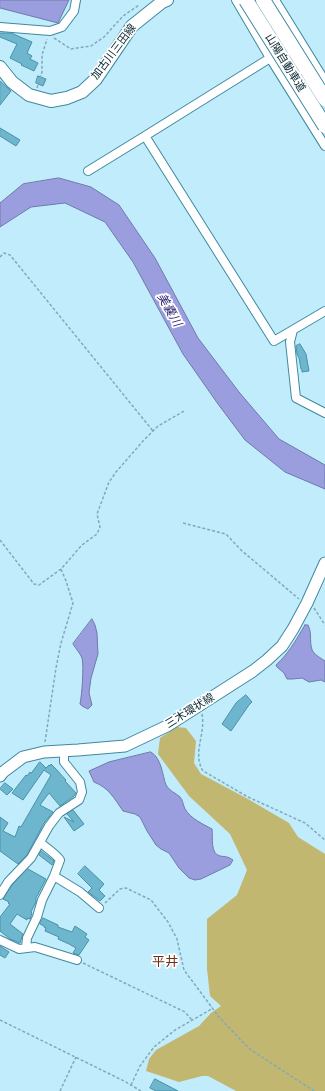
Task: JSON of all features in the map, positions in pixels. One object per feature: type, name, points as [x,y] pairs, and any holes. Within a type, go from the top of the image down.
[{"type":"highway","name":"山陽自動車道","points":[[246,0],[325,126]]},
{"type":"highway","name":"山陽自動車道","points":[[263,0],[325,99]]},
{"type":"main road","name":"加古川三田線","points":[[0,67],[12,82],[34,97],[51,101],[67,98],[82,92],[96,79],[132,26],[162,2],[167,0]]},
{"type":"main road","name":"三木環状線","points":[[0,776],[23,757],[44,752],[125,746],[167,726],[253,671],[282,646],[307,603],[325,563]]},
{"type":"street","points":[[0,27],[50,31],[62,27],[74,11],[76,0]]},
{"type":"street","points":[[236,0],[325,146]]},
{"type":"street","points":[[275,0],[325,81]]},
{"type":"street","points":[[88,171],[299,40]]},
{"type":"street","points":[[145,136],[274,341],[325,311]]},
{"type":"street","points":[[293,330],[290,342],[296,398],[325,412]]},
{"type":"street","points":[[0,895],[8,882],[31,858],[49,826],[60,813],[79,800],[82,792],[80,782],[64,762],[64,750]]},
{"type":"street","points":[[26,948],[27,938],[60,860],[58,856],[53,854],[40,842]]},
{"type":"street","points":[[54,876],[80,892],[99,908]]},
{"type":"street","points":[[0,940],[19,949],[35,946],[77,960]]},
{"type":"path","points":[[50,31],[55,38],[71,48],[91,46],[104,36],[123,16],[139,5]]},
{"type":"path","points":[[34,97],[42,72],[42,55],[50,31]]},
{"type":"path","points":[[0,257],[4,253],[10,255],[153,431]]},
{"type":"path","points":[[0,540],[34,584],[39,585],[60,569],[82,545],[97,534],[100,526],[98,514],[109,482],[116,472],[158,426],[184,411]]},
{"type":"path","points":[[183,523],[226,534],[241,550],[297,598],[312,606],[325,625]]},
{"type":"path","points":[[44,752],[56,668],[61,643],[73,603],[66,580],[60,569]]},
{"type":"path","points":[[200,705],[203,717],[198,752],[200,765],[203,771],[248,797],[305,823],[325,840]]},
{"type":"path","points":[[99,908],[120,889],[126,888],[151,900],[168,922],[177,939],[184,970],[220,1017],[251,1050],[314,1091]]},
{"type":"path","points":[[77,960],[185,1012],[192,1020]]},
{"type":"path","points":[[131,1085],[140,1066],[154,1047],[175,1030],[210,1010],[212,1007]]},
{"type":"path","points":[[0,1020],[141,1091]]},
{"type":"path","points":[[60,1091],[76,1057]]},
{"type":"shaded area","points":[[177,727],[186,728],[196,741],[194,763],[201,774],[289,823],[298,837],[325,854],[325,1091],[236,1091],[208,1076],[202,1076],[179,1082],[146,1071],[149,1059],[156,1050],[199,1026],[211,1013],[221,1006],[210,996],[207,969],[207,919],[237,895],[247,870],[230,834],[189,796],[158,754],[160,738]]},
{"type":"water","points":[[0,0],[69,0],[58,23],[0,8]]},
{"type":"water","name":"美嚢川","points":[[59,178],[91,187],[119,205],[155,258],[198,338],[239,392],[279,439],[325,465],[325,489],[285,472],[245,440],[183,354],[133,262],[105,222],[65,203],[31,207],[0,227],[0,203],[23,184]]},
{"type":"water","points":[[92,619],[97,633],[98,654],[91,678],[89,693],[92,705],[88,709],[80,704],[83,662],[73,644]]},
{"type":"water","points":[[305,625],[308,625],[309,628],[312,650],[325,661],[325,682],[321,680],[309,682],[302,678],[287,679],[284,673],[276,665],[289,651]]},
{"type":"water","points":[[151,752],[160,763],[167,787],[181,798],[185,809],[190,816],[212,829],[213,849],[217,855],[228,857],[233,860],[230,865],[201,879],[195,880],[189,878],[179,868],[169,853],[156,845],[140,817],[123,811],[104,787],[94,782],[89,771],[109,762]]},
{"type":"building","points":[[0,33],[11,33],[32,42],[27,53],[32,56],[30,59],[38,63],[34,71],[10,58],[17,44],[0,37]]},
{"type":"building","points":[[38,76],[46,79],[43,86],[36,83]]},
{"type":"building","points":[[0,81],[11,91],[0,105]]},
{"type":"building","points":[[0,128],[20,140],[16,146],[0,136]]},
{"type":"building","points":[[300,344],[306,354],[309,371],[302,372],[301,369],[296,346]]},
{"type":"building","points":[[246,695],[252,702],[231,731],[222,724],[236,703]]},
{"type":"building","points":[[40,762],[46,768],[51,764],[76,793],[60,806],[49,793],[40,805],[53,812],[44,823],[27,855],[18,864],[0,851],[0,817],[8,823],[3,831],[15,837],[19,826],[21,827],[51,775],[44,770],[23,800],[12,793],[26,775],[27,776],[30,772],[31,773]]},
{"type":"building","points":[[5,783],[13,789],[7,795],[0,789]]},
{"type":"building","points":[[73,810],[84,824],[74,831],[64,817],[74,822],[67,814]]},
{"type":"building","points":[[41,851],[54,861],[52,865],[39,855]]},
{"type":"building","points":[[85,866],[104,884],[99,890],[105,896],[100,901],[88,892],[92,888],[78,874]]},
{"type":"building","points":[[28,869],[46,879],[36,898],[30,919],[27,918],[27,920],[17,914],[10,924],[23,934],[20,943],[10,939],[0,931],[0,917],[10,904],[3,899],[12,885]]},
{"type":"building","points":[[43,918],[58,925],[58,927],[72,932],[75,926],[87,934],[85,937],[89,940],[79,955],[73,953],[76,948],[58,939],[59,937],[45,931],[46,928],[40,924]]},
{"type":"building","points":[[0,946],[9,952],[5,958],[0,955]]},
{"type":"building","points":[[155,1079],[178,1091],[156,1091],[150,1088]]},
{"type":"district","name":"平井","points":[[165,962]]}]
